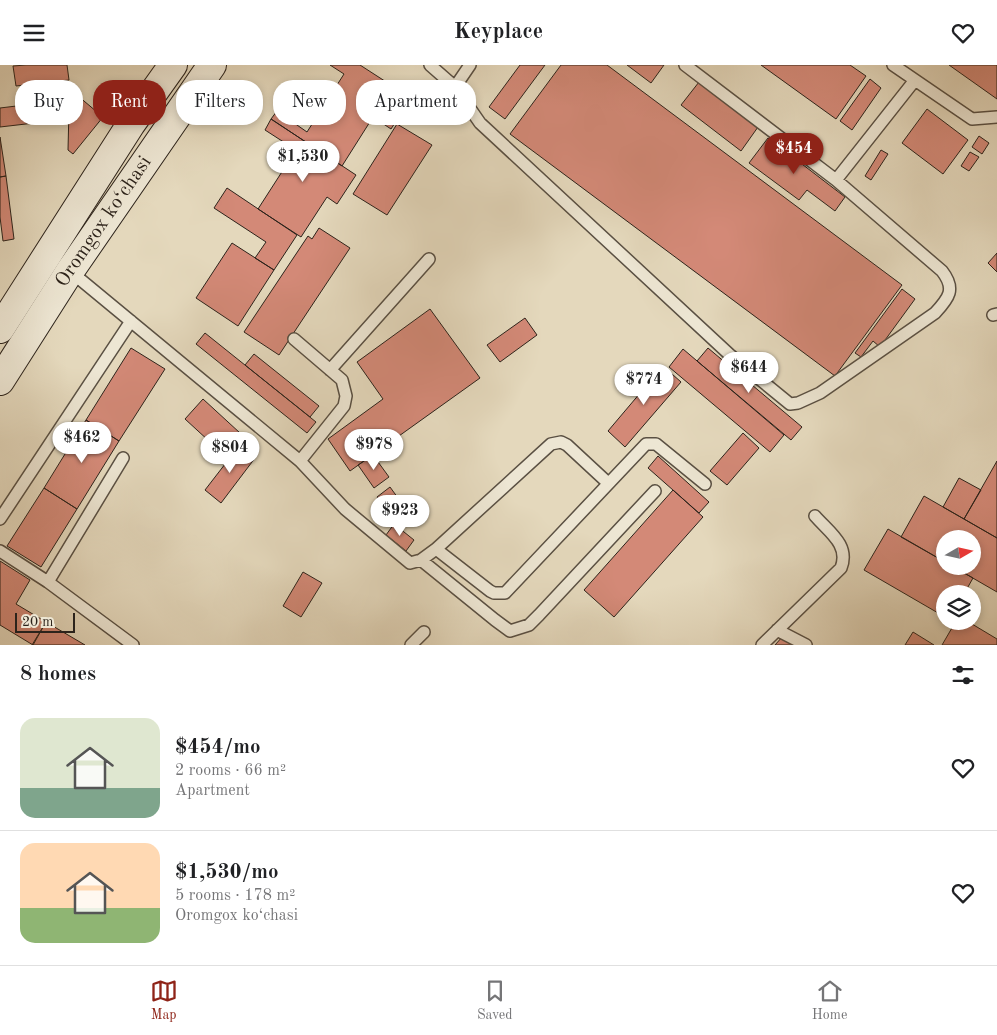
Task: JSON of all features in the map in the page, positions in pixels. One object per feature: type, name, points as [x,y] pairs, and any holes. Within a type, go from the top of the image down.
[{"type":"main road","name":"Oromgox ko‘chasi","points":[[0,329],[131,124],[173,65]]},
{"type":"main road","name":"Oromgox ko‘chasi","points":[[0,381],[70,271],[212,65]]},
{"type":"lane","points":[[430,65],[447,80]]},
{"type":"lane","points":[[460,80],[470,65]]},
{"type":"lane","points":[[476,117],[730,355],[790,404],[798,403],[820,393],[936,313],[946,301],[951,291],[947,279],[942,271],[836,180],[685,65]]},
{"type":"lane","points":[[893,65],[972,119],[997,117]]},
{"type":"lane","points":[[836,180],[915,80]]},
{"type":"lane","points":[[330,369],[430,259]]},
{"type":"lane","points":[[70,271],[300,461],[345,509],[410,563],[421,560],[436,549],[551,444],[561,442],[567,445],[608,483]]},
{"type":"lane","points":[[0,519],[131,321]]},
{"type":"lane","points":[[294,339],[342,380],[346,396],[344,406],[300,461]]},
{"type":"lane","points":[[436,549],[490,591],[505,593],[646,444],[656,444],[705,484]]},
{"type":"lane","points":[[48,582],[124,457]]},
{"type":"lane","points":[[421,560],[510,631],[518,629],[529,625],[539,615],[655,491]]},
{"type":"lane","points":[[762,645],[841,568],[845,559],[844,550],[839,543],[815,517]]},
{"type":"lane","points":[[0,551],[48,582],[133,645]]},
{"type":"lane","points":[[778,630],[806,645]]},
{"type":"lane","points":[[411,645],[424,632]]},
{"type":"building","points":[[67,65],[69,80],[15,80],[13,66]]},
{"type":"building","points":[[330,65],[360,65],[383,80],[356,80],[356,125],[368,125],[342,166],[280,125],[297,125],[307,132],[311,125],[346,125],[346,80],[340,80],[344,74]]},
{"type":"building","points":[[520,65],[545,65],[505,119],[489,107]]},
{"type":"building","points":[[561,65],[607,65],[902,285],[835,376],[510,134]]},
{"type":"building","points":[[627,65],[664,65],[651,83]]},
{"type":"building","points":[[761,65],[850,65],[866,76],[836,119]]},
{"type":"building","points":[[949,65],[997,65],[997,99]]},
{"type":"building","points":[[870,79],[881,88],[852,130],[840,121]]},
{"type":"building","points":[[699,82],[758,127],[741,151],[681,105]]},
{"type":"building","points":[[83,100],[93,109],[93,125],[97,125],[73,154],[68,150],[69,125],[83,125]]},
{"type":"building","points":[[15,106],[15,125],[17,125],[0,127],[0,108]]},
{"type":"building","points":[[927,109],[968,140],[943,174],[902,143]]},
{"type":"building","points":[[271,119],[273,125],[280,125],[356,175],[337,204],[327,197],[301,237],[258,209],[296,150],[265,130]]},
{"type":"building","points":[[385,125],[394,125],[391,129]]},
{"type":"building","points":[[396,125],[432,145],[387,215],[353,194]]},
{"type":"building","points":[[979,136],[989,143],[982,154],[972,147]]},
{"type":"building","points":[[0,137],[6,176],[0,177]]},
{"type":"building","points":[[768,138],[845,197],[835,211],[807,190],[799,200],[749,163]]},
{"type":"building","points":[[881,150],[888,154],[871,180],[865,176]]},
{"type":"building","points":[[970,152],[979,157],[969,171],[961,166]]},
{"type":"building","points":[[6,176],[14,239],[3,241],[0,217],[0,177]]},
{"type":"building","points":[[227,188],[297,235],[274,270],[255,258],[266,242],[214,208]]},
{"type":"building","points":[[319,228],[350,248],[279,355],[244,332],[308,236],[312,239]]},
{"type":"building","points":[[232,243],[274,270],[238,326],[196,298]]},
{"type":"building","points":[[997,253],[997,272],[988,263]]},
{"type":"building","points":[[902,289],[915,299],[880,347],[873,341],[861,357],[855,353]]},
{"type":"building","points":[[430,309],[480,378],[350,471],[328,439],[383,399],[357,362]]},
{"type":"building","points":[[525,318],[537,335],[500,362],[487,345]]},
{"type":"building","points":[[205,333],[316,422],[307,433],[196,344]]},
{"type":"building","points":[[131,348],[165,369],[119,441],[86,420]]},
{"type":"building","points":[[708,348],[802,427],[791,440],[697,361]]},
{"type":"building","points":[[683,349],[784,435],[770,452],[669,367]]},
{"type":"building","points":[[254,354],[319,406],[310,417],[245,365]]},
{"type":"building","points":[[663,366],[681,382],[625,447],[608,431]]},
{"type":"building","points":[[203,399],[240,433],[222,453],[185,419]]},
{"type":"building","points":[[86,420],[119,441],[77,509],[44,488]]},
{"type":"building","points":[[743,433],[759,448],[727,485],[710,471]]},
{"type":"building","points":[[239,446],[255,458],[221,503],[205,490]]},
{"type":"building","points":[[373,455],[389,477],[374,488],[358,465]]},
{"type":"building","points":[[658,456],[709,502],[699,513],[648,468]]},
{"type":"building","points":[[997,461],[997,538],[964,519]]},
{"type":"building","points":[[959,478],[981,490],[964,519],[943,507]]},
{"type":"building","points":[[390,487],[411,516],[397,526],[377,497]]},
{"type":"building","points":[[44,488],[77,509],[41,567],[7,546]]},
{"type":"building","points":[[673,490],[703,517],[614,617],[584,590]]},
{"type":"building","points":[[924,496],[997,538],[997,592],[968,575],[981,575],[981,530],[936,530],[936,557],[901,537]]},
{"type":"building","points":[[394,524],[414,540],[406,551],[386,535]]},
{"type":"building","points":[[888,529],[936,557],[936,575],[968,575],[973,578],[969,585],[936,585],[936,612],[864,570]]},
{"type":"building","points":[[0,561],[30,580],[16,604],[46,622],[33,645],[0,625]]},
{"type":"building","points":[[303,572],[322,583],[301,617],[283,606]]},
{"type":"building","points":[[46,622],[85,645],[32,645]]},
{"type":"building","points":[[981,629],[997,639],[997,645],[942,645],[951,630]]},
{"type":"building","points":[[913,632],[934,645],[905,645]]},
{"type":"building","points":[[783,636],[800,645],[775,645]]}]
